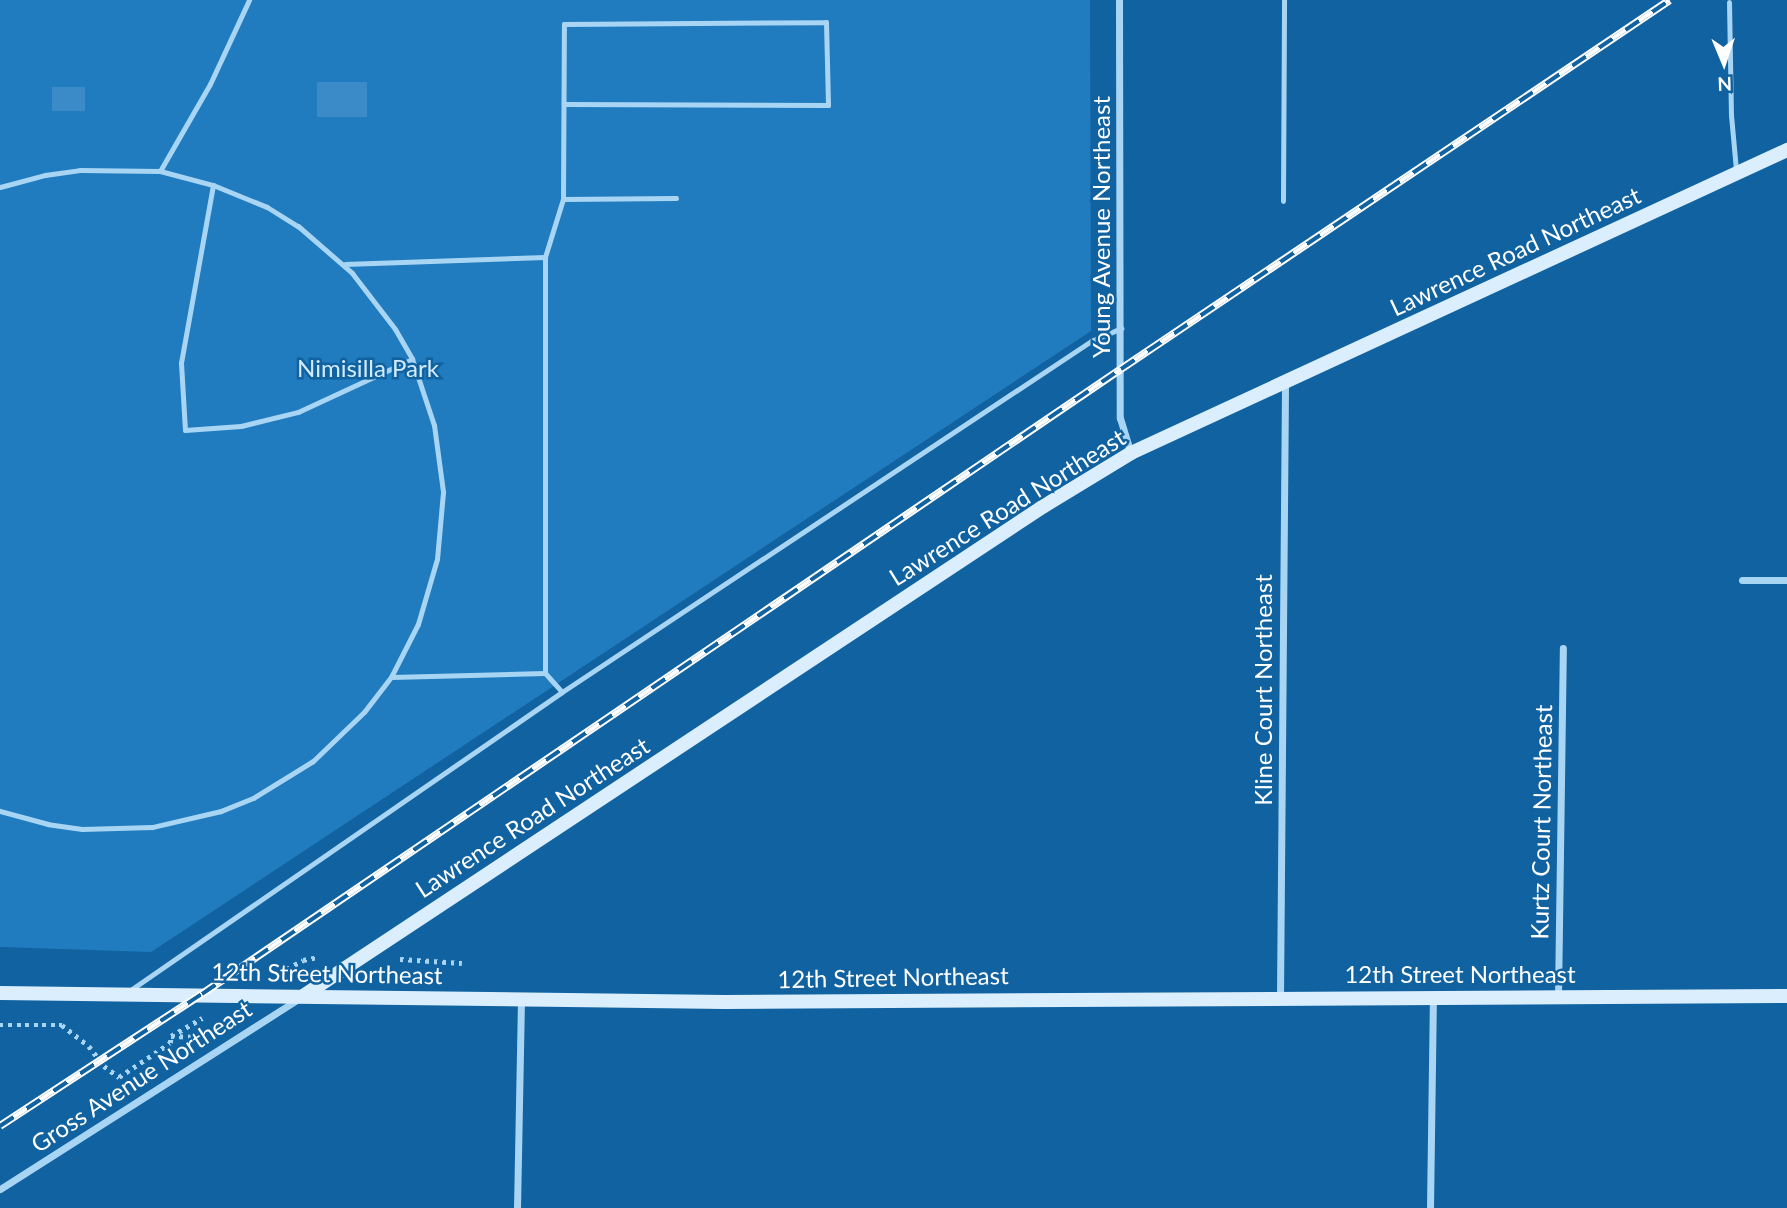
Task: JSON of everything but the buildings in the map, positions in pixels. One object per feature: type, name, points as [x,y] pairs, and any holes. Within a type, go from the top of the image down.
[{"type":"main road","name":"Lawrence Road Northeast","points":[[303,996],[1033,514],[1131,453],[1787,150]]},
{"type":"main road","name":"12th Street Northeast","points":[[0,993],[725,1002],[1787,996]]},
{"type":"street","name":"Young Avenue Northeast","points":[[1119,0],[1120,418],[1131,453]]},
{"type":"street","name":"Kline Court Northeast","points":[[1280,997],[1284,382]]},
{"type":"street","points":[[1742,580],[1787,580]]},
{"type":"street","name":"Kurtz Court Northeast","points":[[1558,997],[1563,648]]},
{"type":"street","name":"Gross Avenue Northeast","points":[[0,1189],[303,996]]},
{"type":"street","points":[[1430,1208],[1433,997]]},
{"type":"street","points":[[517,1208],[521,1000]]},
{"type":"lane","points":[[160,171],[210,84],[249,0]]},
{"type":"lane","points":[[1283,201],[1284,0]]},
{"type":"lane","points":[[1729,2],[1731,115],[1736,173]]},
{"type":"lane","points":[[562,692],[545,673],[545,257],[563,199],[564,24],[826,23],[828,105],[564,104]]},
{"type":"lane","points":[[0,187],[45,175],[80,170],[160,171],[213,185],[278,213],[345,264],[376,300],[412,359],[434,425],[443,492],[442,526],[429,592],[418,624],[391,677],[348,730],[313,761],[274,786],[221,811],[164,825],[118,830],[48,824],[0,811]]},
{"type":"lane","points":[[213,185],[181,363],[185,430],[241,426],[298,412],[412,359]]},
{"type":"lane","points":[[563,199],[676,198]]},
{"type":"lane","points":[[345,264],[545,257]]},
{"type":"lane","points":[[126,993],[562,692],[1079,349],[1121,328]]},
{"type":"lane","points":[[391,677],[545,673]]},
{"type":"path","points":[[0,1025],[62,1025],[89,1046],[104,1066],[119,1077],[170,1043],[172,1036],[236,1039]]},
{"type":"green space","name":"Nimisilla Park","points":[[0,0],[1090,0],[1091,331],[151,952],[0,947]]},
{"type":"railway","points":[[0,1126],[202,994],[1121,369],[1670,0]]}]
